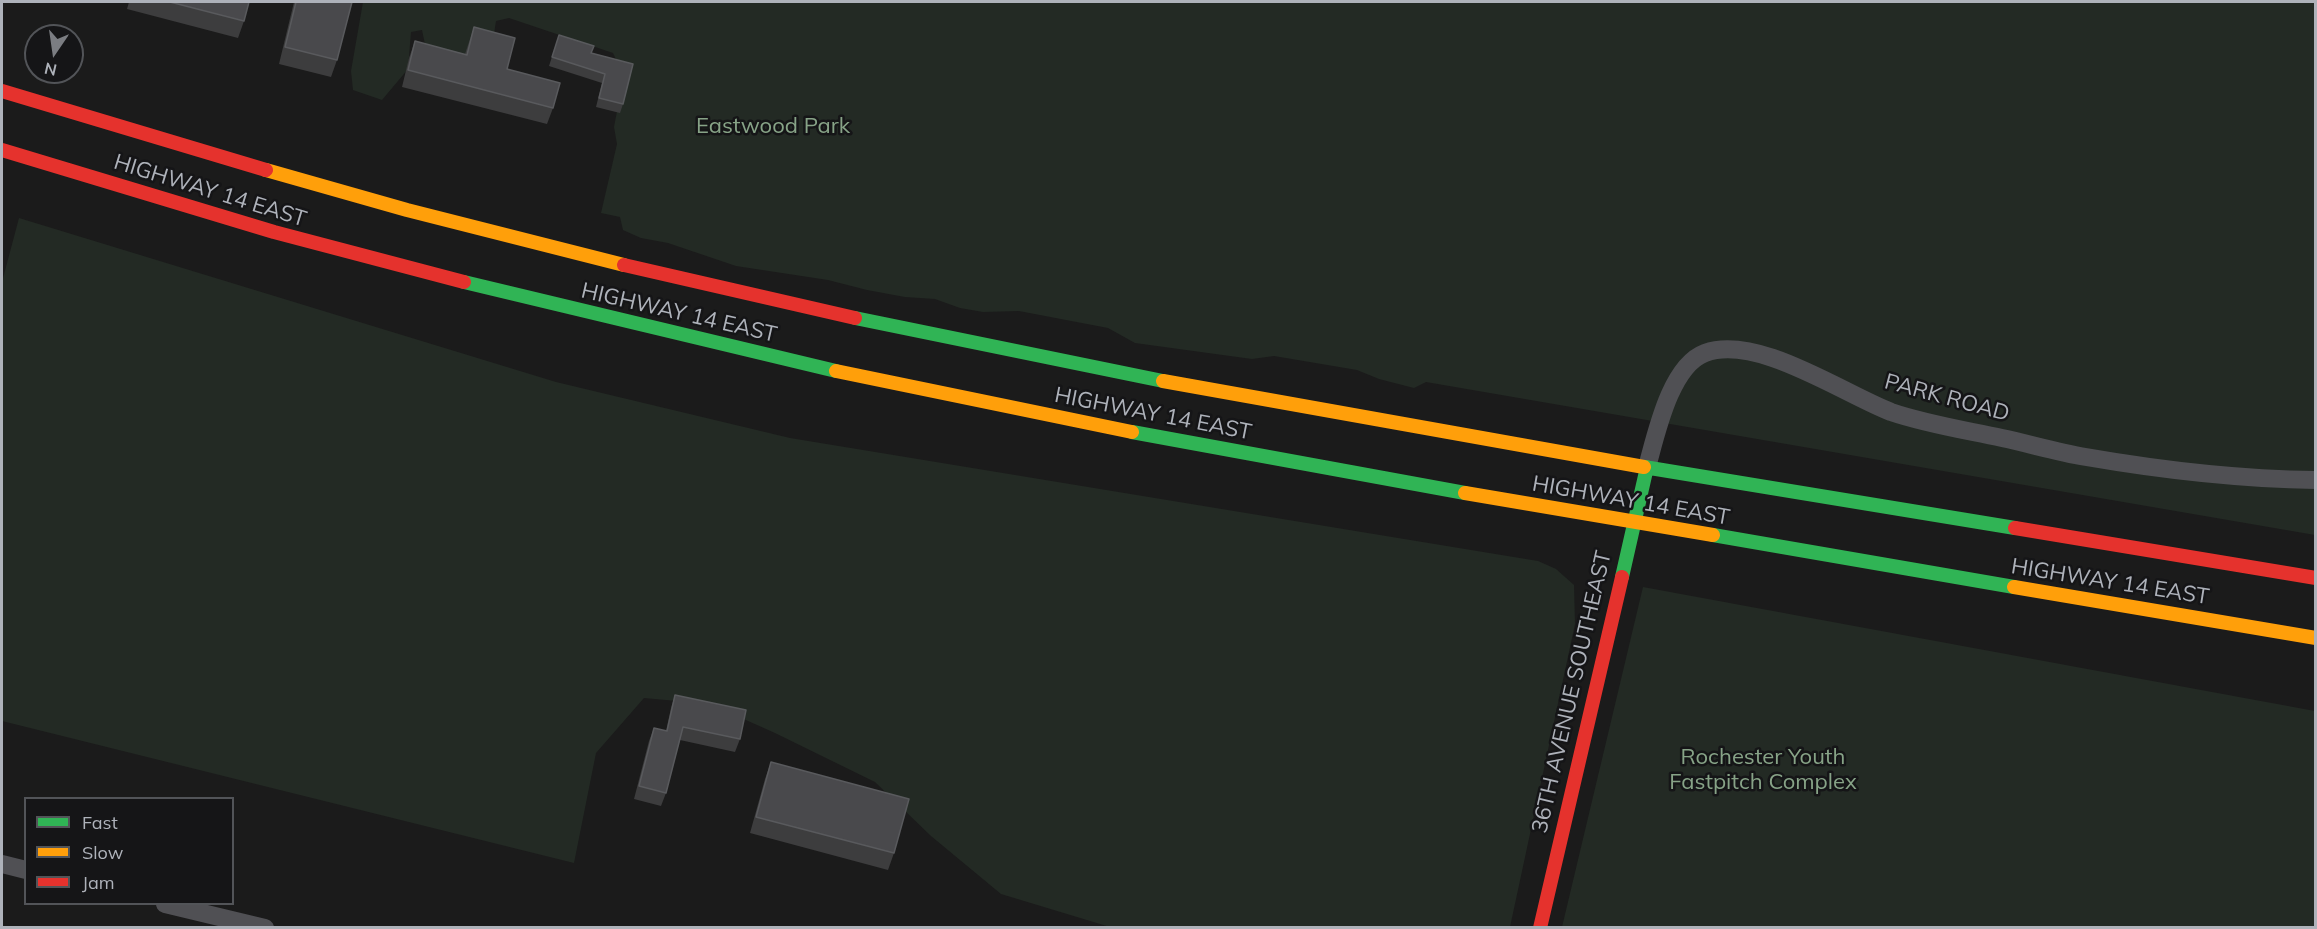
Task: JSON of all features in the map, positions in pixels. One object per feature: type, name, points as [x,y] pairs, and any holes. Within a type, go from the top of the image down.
[{"type":"main road","name":"HIGHWAY 14 EAST","points":[[2,91],[381,202],[540,244],[843,315],[1015,352],[1210,390],[1647,467],[2316,578]]},
{"type":"main road","name":"HIGHWAY 14 EAST","points":[[2,150],[309,242],[597,317],[989,403],[1222,450],[1633,523],[2316,638]]},
{"type":"main road","name":"36TH AVENUE SOUTHEAST","points":[[1540,927],[1647,467]]},
{"type":"street","name":"PARK ROAD","points":[[1647,467],[1661,419],[1678,378],[1696,357],[1707,352],[1728,350],[1748,351],[1788,364],[1892,412],[1938,424],[2112,461],[2260,479],[2316,480]]},
{"type":"street","points":[[2,864],[24,870]]},
{"type":"street","points":[[173,905],[265,927]]},
{"type":"green space","name":"Eastwood Park","points":[[363,2],[2315,2],[2315,535],[1426,382],[1414,388],[1379,379],[1357,370],[1274,356],[1252,359],[1135,343],[1108,328],[1019,311],[983,312],[960,308],[935,299],[905,297],[828,280],[736,266],[668,243],[641,238],[623,230],[620,217],[601,213],[617,144],[614,127],[621,70],[613,53],[509,18],[496,21],[494,34],[474,66],[426,49],[422,30],[411,32],[408,69],[382,100],[353,90],[351,71]]},
{"type":"green space","points":[[19,218],[556,382],[790,438],[1538,561],[1556,569],[1574,585],[1575,624],[1510,927],[1110,927],[1001,894],[931,836],[875,782],[710,704],[644,698],[596,753],[574,863],[2,721],[2,282]]},
{"type":"green space","name":"Rochester Youth Fastpitch Complex","points":[[1643,587],[2315,711],[2315,927],[1562,927]]},
{"type":"building","points":[[170,2],[249,2],[244,21]]},
{"type":"building","points":[[296,2],[352,2],[337,60],[285,47]]},
{"type":"building","points":[[474,27],[515,38],[507,69],[560,83],[553,108],[408,70],[415,41],[467,55]]},
{"type":"building","points":[[559,35],[594,46],[591,53],[633,64],[623,104],[599,98],[605,74],[552,57]]},
{"type":"building","points":[[675,695],[746,710],[740,739],[683,727],[666,793],[639,786],[654,728],[667,731]]},
{"type":"building","points":[[771,762],[909,799],[894,853],[756,817]]},
{"type":"traffic: fast","points":[[464,282],[836,371]]},
{"type":"traffic: fast","points":[[855,318],[1163,381]]},
{"type":"traffic: fast","points":[[1132,432],[1465,493]]},
{"type":"traffic: fast","points":[[1644,467],[2015,528]]},
{"type":"traffic: fast","points":[[1622,577],[1647,467]]},
{"type":"traffic: fast","points":[[1713,535],[2014,587]]},
{"type":"traffic: slow","points":[[266,170],[407,210],[624,265]]},
{"type":"traffic: slow","points":[[836,371],[1132,432]]},
{"type":"traffic: slow","points":[[1163,381],[1644,467]]},
{"type":"traffic: slow","points":[[1465,493],[1713,535]]},
{"type":"traffic: slow","points":[[2014,587],[2316,638]]},
{"type":"traffic: jam","points":[[2,91],[266,170]]},
{"type":"traffic: jam","points":[[2,150],[274,232],[464,282]]},
{"type":"traffic: jam","points":[[624,265],[855,318]]},
{"type":"traffic: jam","points":[[2015,528],[2316,578]]},
{"type":"traffic: jam","points":[[1540,928],[1622,577]]}]
